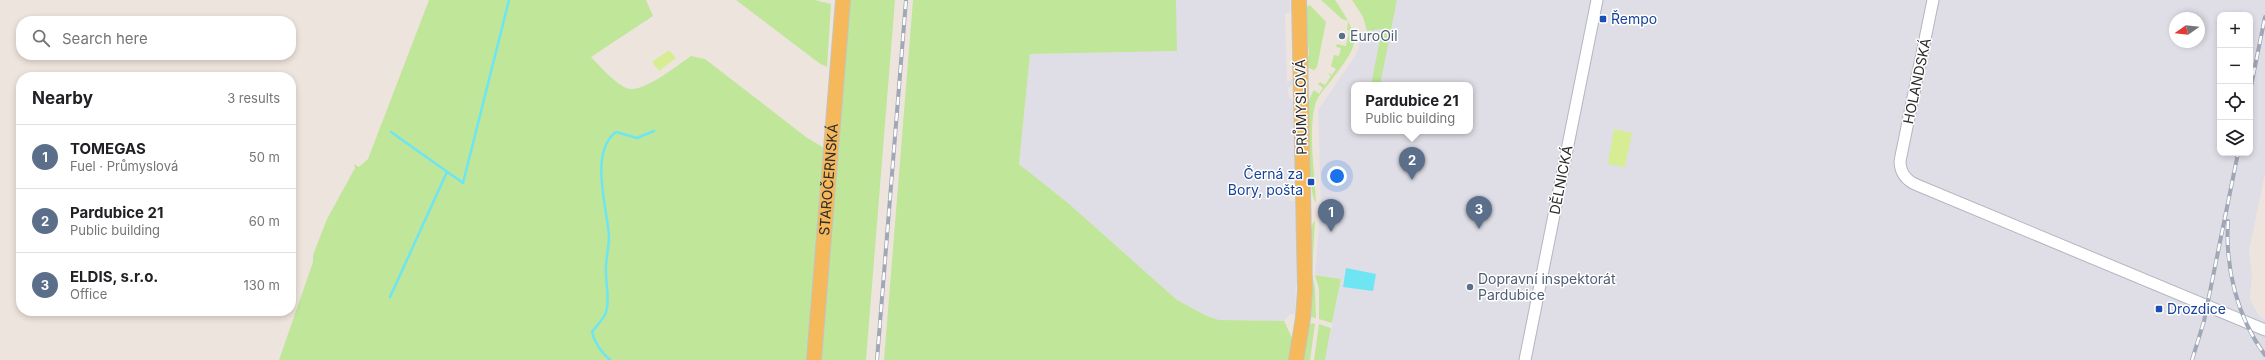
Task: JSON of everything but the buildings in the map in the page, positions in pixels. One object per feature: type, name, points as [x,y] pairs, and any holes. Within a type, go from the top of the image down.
[{"type":"main road","name":"STAROČERNSKÁ","points":[[814,360],[842,0]]},
{"type":"main road","name":"PRŮMYSLOVÁ","points":[[1296,360],[1305,302],[1299,0]]},
{"type":"street","name":"DĚLNICKÁ","points":[[1525,360],[1597,0]]},
{"type":"street","name":"HOLANDSKÁ","points":[[1933,0],[1900,162],[1901,169],[1905,177],[1917,185],[2265,330]]},
{"type":"shaded area","points":[[1176,0],[1290,0],[1290,13],[1285,13],[1287,82],[1292,80],[1293,85],[1288,88],[1289,97],[1293,101],[1295,176],[1289,182],[1289,201],[1295,201],[1297,257],[1295,314],[1290,314],[1284,321],[1219,320],[1207,316],[1177,300],[1068,203],[1019,164],[1030,54],[1176,51]]},
{"type":"shaded area","points":[[1397,0],[2265,0],[2265,173],[2249,251],[2252,274],[2250,300],[2260,317],[2265,319],[2265,360],[1325,360],[1341,280],[1315,274],[1321,203],[1318,110],[1355,56],[1359,47],[1360,33],[1392,26]]},
{"type":"green space","points":[[429,0],[646,0],[653,16],[591,57],[616,82],[626,88],[633,89],[641,87],[669,72],[691,56],[705,59],[806,137],[824,148],[807,360],[279,360],[294,316],[296,316],[296,311],[313,262],[313,255],[327,219],[355,168],[354,164],[359,167],[368,159]]},
{"type":"green space","points":[[736,0],[815,0],[831,4],[827,67],[819,63]]},
{"type":"green space","points":[[849,0],[895,0],[866,360],[820,360]]},
{"type":"green space","points":[[913,0],[1176,0],[1177,51],[1030,54],[1019,164],[1068,203],[1177,300],[1207,316],[1219,320],[1284,321],[1293,340],[1288,360],[884,360]]},
{"type":"green space","points":[[1321,0],[1335,0],[1348,21],[1342,19]]},
{"type":"green space","points":[[1352,0],[1397,0],[1381,82],[1372,82],[1382,29],[1367,31],[1363,17]]},
{"type":"green space","points":[[1310,5],[1326,22],[1317,67],[1314,70],[1306,67],[1309,54],[1305,7]]},
{"type":"green space","points":[[1348,21],[1353,34],[1354,42],[1352,50],[1340,69],[1319,96],[1315,105],[1313,116],[1312,154],[1316,203],[1310,173],[1307,107],[1314,90],[1319,94],[1323,88],[1318,84],[1320,82],[1325,85],[1331,76],[1327,72],[1332,75],[1336,69],[1331,66],[1334,55],[1339,56],[1341,48],[1336,47],[1337,44],[1346,46],[1349,31],[1347,30]]},
{"type":"green space","points":[[669,50],[676,58],[659,71],[652,62]]},
{"type":"green space","points":[[1614,129],[1632,133],[1625,167],[1608,164]]},
{"type":"green space","points":[[1315,220],[1312,274],[1315,288],[1316,318],[1311,317],[1309,314],[1308,279],[1310,237]]},
{"type":"green space","points":[[1315,275],[1341,279],[1332,323],[1319,319],[1319,289]]},
{"type":"green space","points":[[1312,323],[1315,324],[1310,360],[1302,360],[1309,325]]},
{"type":"green space","points":[[1319,324],[1331,328],[1325,360],[1314,360]]},
{"type":"water","points":[[1346,268],[1376,274],[1373,291],[1343,287]]},
{"type":"waterway","points":[[391,132],[463,183],[509,0]]},
{"type":"waterway","points":[[610,360],[599,348],[592,332],[605,315],[608,302],[606,268],[609,236],[603,196],[601,166],[603,153],[608,141],[616,132],[637,138],[654,131]]},
{"type":"waterway","points":[[390,297],[447,172]]},
{"type":"railway","points":[[877,360],[906,0]]},
{"type":"railway","points":[[2251,84],[2265,17]]},
{"type":"railway","points":[[2192,360],[2204,321],[2237,156]]},
{"type":"railway","points":[[2228,221],[2229,256],[2235,291],[2247,325],[2265,355]]},
{"type":"place","name":"Řempo","points":[[1603,19]]},
{"type":"place","name":"EuroOil","points":[[1342,36]]},
{"type":"place","name":"Pardubice 21","points":[[1412,180]]},
{"type":"place","name":"Černá za Bory, pošta","points":[[1311,182]]},
{"type":"place","name":"ELDIS, s.r.o.","points":[[1479,229]]},
{"type":"place","name":"TOMEGAS","points":[[1331,232]]},
{"type":"place","name":"Dopravní inspektorát Pardubice","points":[[1470,287]]},
{"type":"place","name":"Drozdice","points":[[2159,309]]}]
